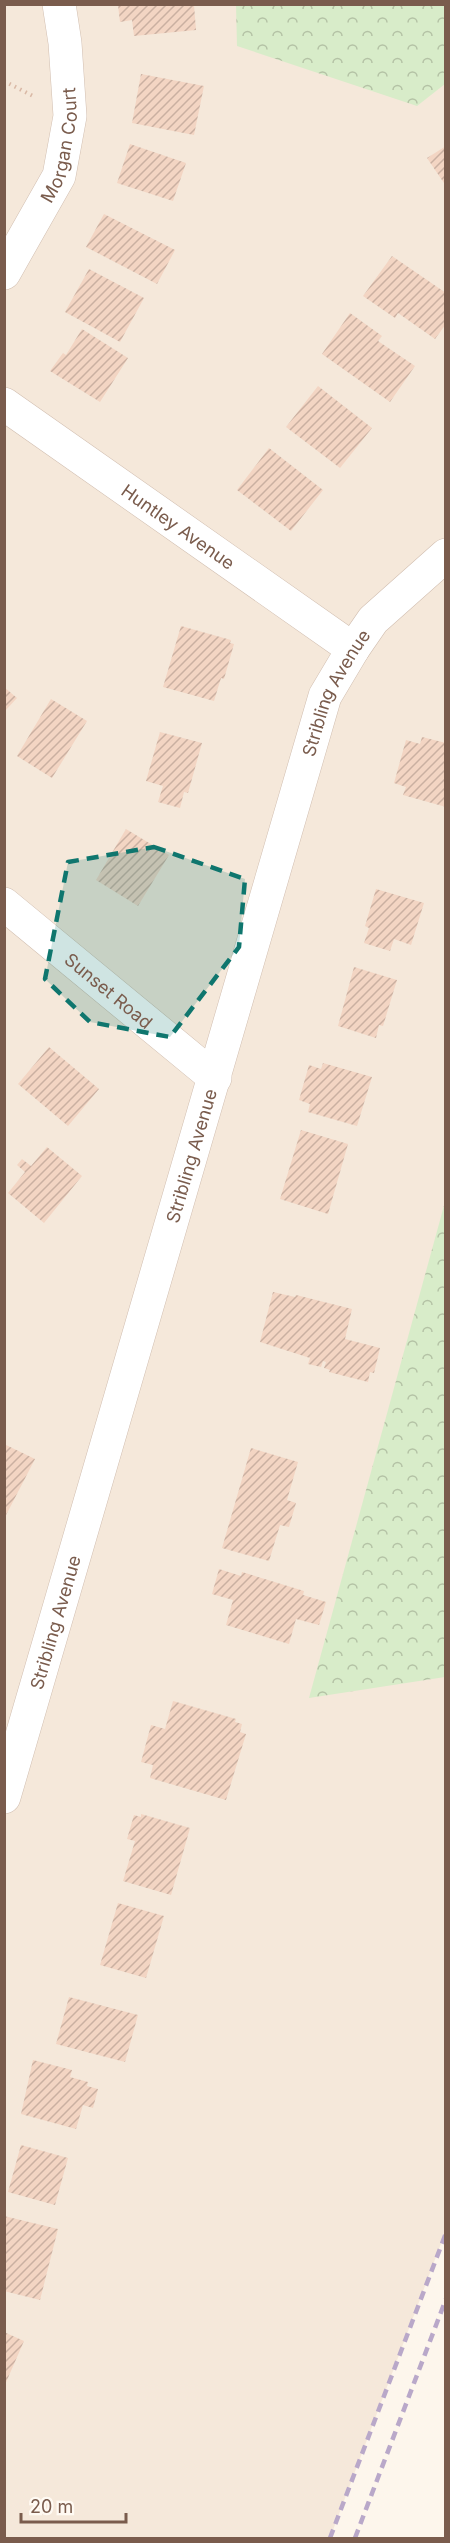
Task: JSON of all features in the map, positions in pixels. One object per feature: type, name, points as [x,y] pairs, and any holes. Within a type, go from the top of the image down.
[{"type":"street","name":"Morgan Court","points":[[4,273],[58,176],[70,116],[65,42],[59,4]]},
{"type":"street","name":"Huntley Avenue","points":[[4,404],[353,649]]},
{"type":"street","name":"Stribling Avenue","points":[[4,1797],[325,696],[373,620],[446,555]]},
{"type":"street","name":"Sunset Road","points":[[4,904],[214,1078]]},
{"type":"highlighted area","points":[[154,847],[245,879],[239,947],[170,1037],[90,1022],[45,979],[68,862]]},
{"type":"shaded area","points":[[5,5],[445,5],[445,2233],[330,2538],[5,2538]]},
{"type":"green space","points":[[236,5],[445,5],[445,84],[417,106],[237,46]]},
{"type":"green space","points":[[445,1202],[445,1677],[309,1698]]},
{"type":"building","points":[[118,5],[194,5],[196,30],[134,36],[132,20],[120,22]]},
{"type":"building","points":[[141,74],[204,86],[194,135],[132,123]]},
{"type":"building","points":[[130,144],[186,163],[173,201],[117,183]]},
{"type":"building","points":[[446,146],[446,186],[427,158]]},
{"type":"building","points":[[104,214],[175,250],[157,284],[86,247]]},
{"type":"building","points":[[392,256],[446,293],[446,324],[435,339],[398,313],[395,318],[363,296]]},
{"type":"building","points":[[89,269],[144,298],[120,342],[65,312]]},
{"type":"building","points":[[350,313],[382,336],[378,341],[415,366],[390,402],[322,354]]},
{"type":"building","points":[[82,329],[128,358],[100,402],[50,371],[63,353],[66,355]]},
{"type":"building","points":[[318,386],[372,428],[340,468],[286,427]]},
{"type":"building","points":[[269,448],[323,490],[291,531],[237,490]]},
{"type":"building","points":[[181,626],[231,640],[230,643],[234,644],[224,679],[221,678],[214,701],[163,687]]},
{"type":"building","points":[[4,687],[17,698],[4,712]]},
{"type":"building","points":[[51,699],[87,721],[52,778],[17,756]]},
{"type":"building","points":[[160,732],[202,743],[188,793],[184,792],[180,808],[158,802],[163,786],[146,781]]},
{"type":"building","points":[[422,737],[446,743],[446,807],[403,795],[406,787],[394,783],[406,740],[420,744]]},
{"type":"building","points":[[126,829],[169,855],[138,906],[96,880]]},
{"type":"building","points":[[376,889],[424,903],[411,945],[394,939],[390,951],[364,943],[369,928],[365,926]]},
{"type":"building","points":[[354,967],[397,980],[383,1026],[379,1025],[376,1038],[338,1026]]},
{"type":"building","points":[[49,1047],[99,1089],[68,1126],[18,1084]]},
{"type":"building","points":[[323,1063],[372,1077],[357,1126],[308,1112],[310,1104],[299,1100],[309,1065],[321,1069]]},
{"type":"building","points":[[301,1130],[348,1144],[328,1214],[280,1199]]},
{"type":"building","points":[[47,1147],[82,1176],[44,1223],[8,1193],[25,1172],[17,1165],[22,1159],[31,1166]]},
{"type":"building","points":[[273,1292],[295,1297],[296,1295],[352,1309],[345,1339],[380,1348],[374,1373],[370,1372],[368,1382],[329,1372],[330,1370],[324,1368],[326,1362],[323,1361],[321,1367],[308,1364],[310,1358],[260,1342]]},
{"type":"building","points":[[4,1444],[35,1459],[4,1519]]},
{"type":"building","points":[[251,1448],[298,1462],[287,1500],[296,1503],[289,1527],[280,1525],[269,1561],[222,1548]]},
{"type":"building","points":[[219,1569],[241,1576],[242,1572],[304,1591],[303,1595],[326,1602],[319,1625],[296,1619],[289,1644],[226,1625],[233,1600],[212,1594]]},
{"type":"building","points":[[173,1701],[236,1719],[235,1722],[242,1724],[240,1732],[246,1734],[226,1800],[150,1778],[153,1765],[141,1762],[151,1725],[165,1729]]},
{"type":"building","points":[[141,1814],[190,1828],[171,1895],[123,1881],[135,1841],[127,1839],[134,1815],[141,1817]]},
{"type":"building","points":[[118,1903],[164,1916],[146,1978],[100,1965]]},
{"type":"building","points":[[69,1997],[138,2015],[125,2062],[56,2044]]},
{"type":"building","points":[[33,2060],[72,2070],[70,2077],[88,2082],[87,2086],[98,2089],[93,2108],[83,2105],[76,2129],[21,2114]]},
{"type":"building","points":[[21,2145],[68,2158],[55,2205],[8,2192]]},
{"type":"building","points":[[4,2216],[58,2229],[40,2300],[4,2291]]},
{"type":"building","points":[[4,2332],[24,2341],[4,2387]]},
{"type":"railway","points":[[330,2538],[446,2233]]},
{"type":"railway","points":[[355,2538],[446,2299]]}]
